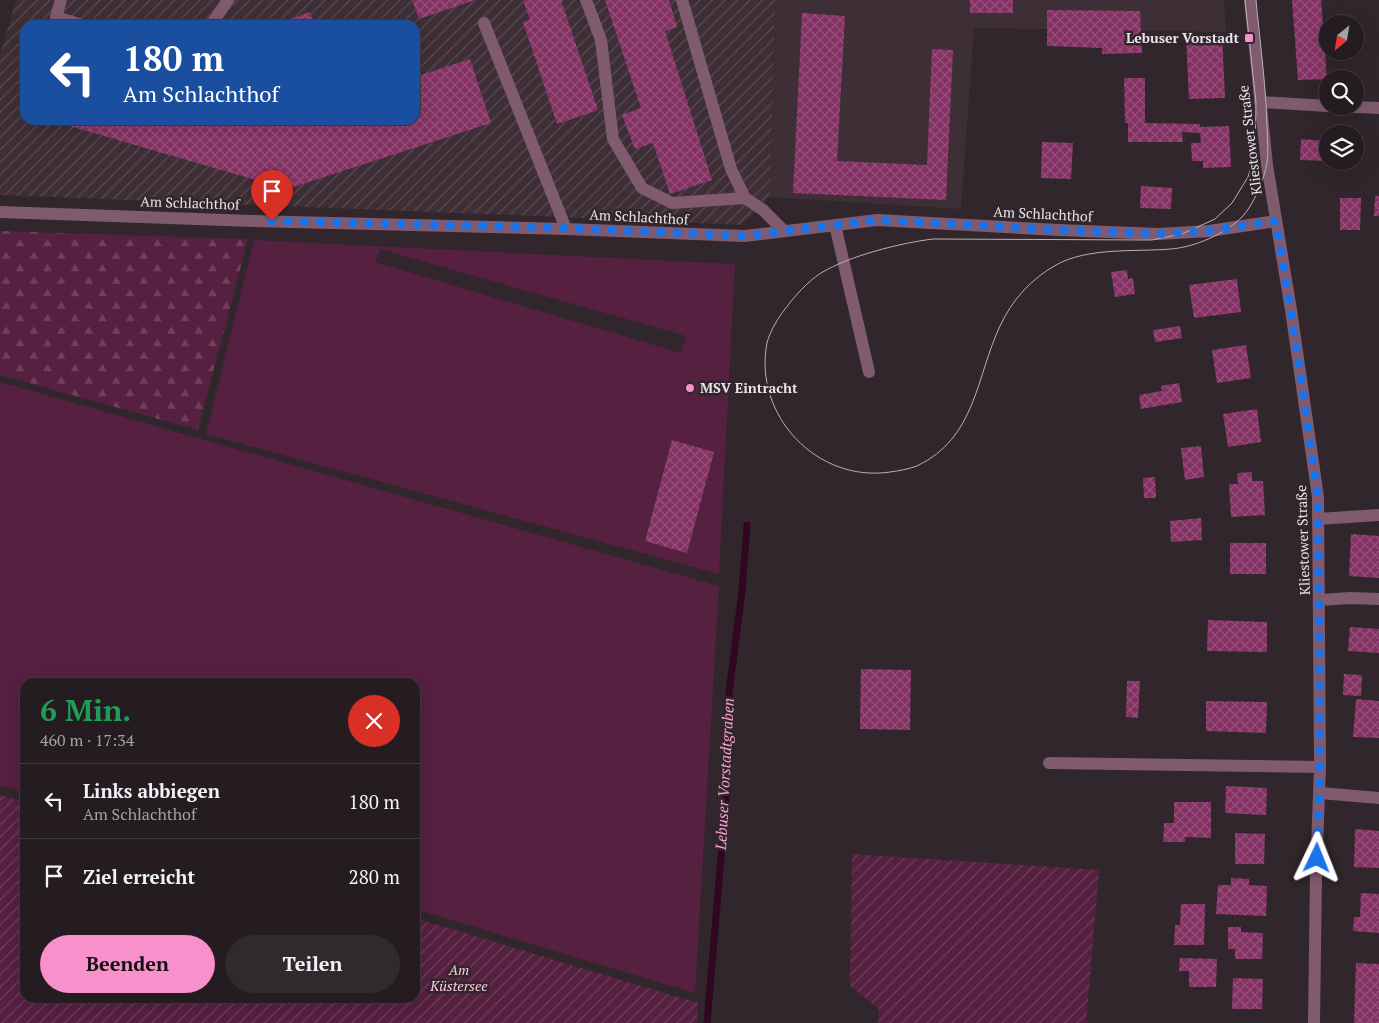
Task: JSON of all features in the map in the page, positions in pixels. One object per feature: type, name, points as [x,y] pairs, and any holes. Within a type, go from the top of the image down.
[{"type":"street","points":[[61,0],[56,17],[66,20]]},
{"type":"street","points":[[214,20],[228,0]]},
{"type":"street","points":[[586,0],[601,40],[613,139],[642,188],[672,203],[745,198]]},
{"type":"street","points":[[682,0],[731,169],[745,198],[762,210],[784,231]]},
{"type":"street","name":"Kliestower Straße","points":[[1250,0],[1267,165],[1304,395],[1318,497],[1320,794],[1316,875],[1314,1023]]},
{"type":"street","points":[[484,22],[566,228]]},
{"type":"street","points":[[1260,102],[1319,105]]},
{"type":"street","points":[[1364,107],[1379,108]]},
{"type":"street","name":"Am Schlachthof","points":[[0,212],[253,221],[566,228],[745,236],[877,220],[1159,234],[1209,231],[1276,221]]},
{"type":"street","points":[[835,225],[869,372]]},
{"type":"street","points":[[1318,518],[1379,515]]},
{"type":"street","points":[[1320,600],[1379,599]]},
{"type":"street","points":[[1049,764],[1320,767]]},
{"type":"street","points":[[1320,794],[1379,798]]},
{"type":"shaded area","points":[[16,0],[775,0],[770,197],[742,225],[0,195],[0,55]]},
{"type":"shaded area","points":[[775,0],[1224,0],[1226,32],[974,28],[961,209],[770,197]]},
{"type":"green space","points":[[0,231],[248,239],[198,430],[0,375]]},
{"type":"green space","points":[[254,240],[735,264],[719,574],[206,434]],"holes":[[[380,249],[686,336],[681,353],[375,262]]]},
{"type":"green space","points":[[0,382],[719,586],[695,993],[420,910],[420,678],[20,678],[20,791],[0,785]]},
{"type":"green space","name":"Am Küstersee","points":[[0,795],[20,801],[20,1003],[420,1003],[420,920],[698,1003],[697,1023],[0,1023]]},
{"type":"green space","points":[[852,854],[1099,870],[1086,1023],[878,1023],[879,1009],[850,986]]},
{"type":"building","points":[[412,0],[475,0],[419,19]]},
{"type":"building","points":[[523,0],[561,0],[598,110],[557,124],[523,22],[530,20]]},
{"type":"building","points":[[605,0],[669,0],[677,27],[665,31],[712,180],[670,194],[653,143],[635,149],[622,115],[641,108]]},
{"type":"building","points":[[970,0],[1013,0],[1013,13],[970,13]]},
{"type":"building","points":[[1292,0],[1321,0],[1322,15],[1319,15],[1319,60],[1326,60],[1326,70],[1319,70],[1319,79],[1298,80]]},
{"type":"building","points":[[1047,10],[1140,11],[1142,53],[1102,54],[1102,48],[1047,46]]},
{"type":"building","points":[[310,12],[313,20],[287,20]]},
{"type":"building","points":[[802,13],[845,16],[837,161],[927,165],[932,49],[953,50],[946,200],[793,193]]},
{"type":"building","points":[[1222,34],[1225,98],[1189,99],[1186,36]]},
{"type":"building","points":[[470,59],[491,123],[287,189],[66,125],[420,125],[420,75]]},
{"type":"building","points":[[1124,78],[1145,78],[1145,123],[1200,124],[1200,127],[1229,126],[1231,167],[1203,168],[1203,161],[1192,161],[1191,143],[1201,143],[1200,133],[1182,132],[1183,142],[1128,142],[1128,123],[1125,123]]},
{"type":"building","points":[[1301,139],[1319,140],[1319,161],[1300,160]]},
{"type":"building","points":[[1042,142],[1073,143],[1071,179],[1041,178]]},
{"type":"building","points":[[1141,186],[1172,188],[1171,209],[1140,208]]},
{"type":"building","points":[[1375,196],[1379,196],[1379,216],[1374,216]]},
{"type":"building","points":[[1340,198],[1361,198],[1360,230],[1340,230]]},
{"type":"building","points":[[1127,270],[1128,279],[1133,278],[1135,294],[1115,297],[1111,272]]},
{"type":"building","points":[[1237,279],[1241,312],[1194,318],[1189,285]]},
{"type":"building","points":[[1180,326],[1182,338],[1155,342],[1153,330]]},
{"type":"building","points":[[1246,345],[1251,378],[1217,383],[1212,350]]},
{"type":"building","points":[[1179,383],[1182,402],[1141,409],[1139,395],[1162,391],[1161,386]]},
{"type":"building","points":[[1257,409],[1261,442],[1228,447],[1223,414]]},
{"type":"building","points":[[672,440],[714,452],[687,553],[645,541]]},
{"type":"building","points":[[1201,446],[1204,477],[1185,480],[1181,448]]},
{"type":"building","points":[[1252,472],[1252,481],[1263,481],[1265,515],[1231,517],[1229,484],[1238,484],[1237,473]]},
{"type":"building","points":[[1155,477],[1156,498],[1144,498],[1143,478]]},
{"type":"building","points":[[1201,518],[1202,540],[1171,542],[1170,521]]},
{"type":"building","points":[[1351,534],[1379,536],[1379,578],[1349,576]]},
{"type":"building","points":[[1230,543],[1266,543],[1266,574],[1230,574]]},
{"type":"building","points":[[1208,620],[1267,622],[1267,652],[1207,651]]},
{"type":"building","points":[[1350,627],[1379,629],[1379,653],[1348,651]]},
{"type":"building","points":[[861,669],[911,670],[910,730],[860,729]]},
{"type":"building","points":[[1344,674],[1362,675],[1361,696],[1343,695]]},
{"type":"building","points":[[1127,681],[1140,681],[1138,718],[1126,717]]},
{"type":"building","points":[[1356,699],[1379,701],[1379,738],[1353,737]]},
{"type":"building","points":[[1206,701],[1267,702],[1266,733],[1206,731]]},
{"type":"building","points":[[1226,786],[1267,788],[1266,815],[1225,813]]},
{"type":"building","points":[[1174,802],[1211,802],[1211,838],[1185,837],[1185,842],[1163,842],[1164,823],[1174,823]]},
{"type":"building","points":[[1355,829],[1379,831],[1379,868],[1354,867]]},
{"type":"building","points":[[1235,833],[1265,834],[1264,864],[1235,864]]},
{"type":"building","points":[[1231,878],[1249,879],[1249,885],[1267,886],[1266,916],[1216,914],[1218,885],[1231,885]]},
{"type":"building","points":[[1361,893],[1379,894],[1379,933],[1353,931],[1354,917],[1360,917]]},
{"type":"building","points":[[1181,904],[1205,904],[1204,945],[1174,945],[1175,925],[1180,925]]},
{"type":"building","points":[[1228,927],[1241,927],[1241,932],[1263,933],[1262,959],[1235,959],[1235,949],[1228,949]]},
{"type":"building","points":[[1180,958],[1217,959],[1216,987],[1189,987],[1189,971],[1179,971]]},
{"type":"building","points":[[1356,963],[1379,964],[1379,1023],[1354,1023]]},
{"type":"building","points":[[1233,978],[1263,979],[1262,1009],[1232,1009]]},
{"type":"waterway","name":"Lebuser Vorstadtgraben","points":[[707,1023],[727,787],[729,693],[742,591],[747,525]]},
{"type":"tram line","points":[[1245,0],[1256,103],[1255,155],[1248,177],[1232,203],[1215,219],[1182,234],[1152,240],[933,239],[875,251],[832,267],[811,281],[785,309],[774,325],[767,343],[765,370],[770,395],[781,418],[796,439],[815,455],[838,467],[863,473],[890,472],[917,466],[937,454],[963,423],[972,405],[992,346],[1005,316],[1016,299],[1038,277],[1056,265],[1082,255],[1190,246],[1209,239],[1227,229],[1242,217],[1258,191],[1268,158],[1265,96],[1256,0]]},
{"type":"place","name":"Lebuser Vorstadt","points":[[1249,38]]},
{"type":"place","name":"MSV Eintracht","points":[[690,388]]},
{"type":"route","points":[[272,221],[566,228],[745,236],[877,220],[1159,234],[1209,231],[1276,221],[1318,497],[1320,767],[1317,858]]}]
